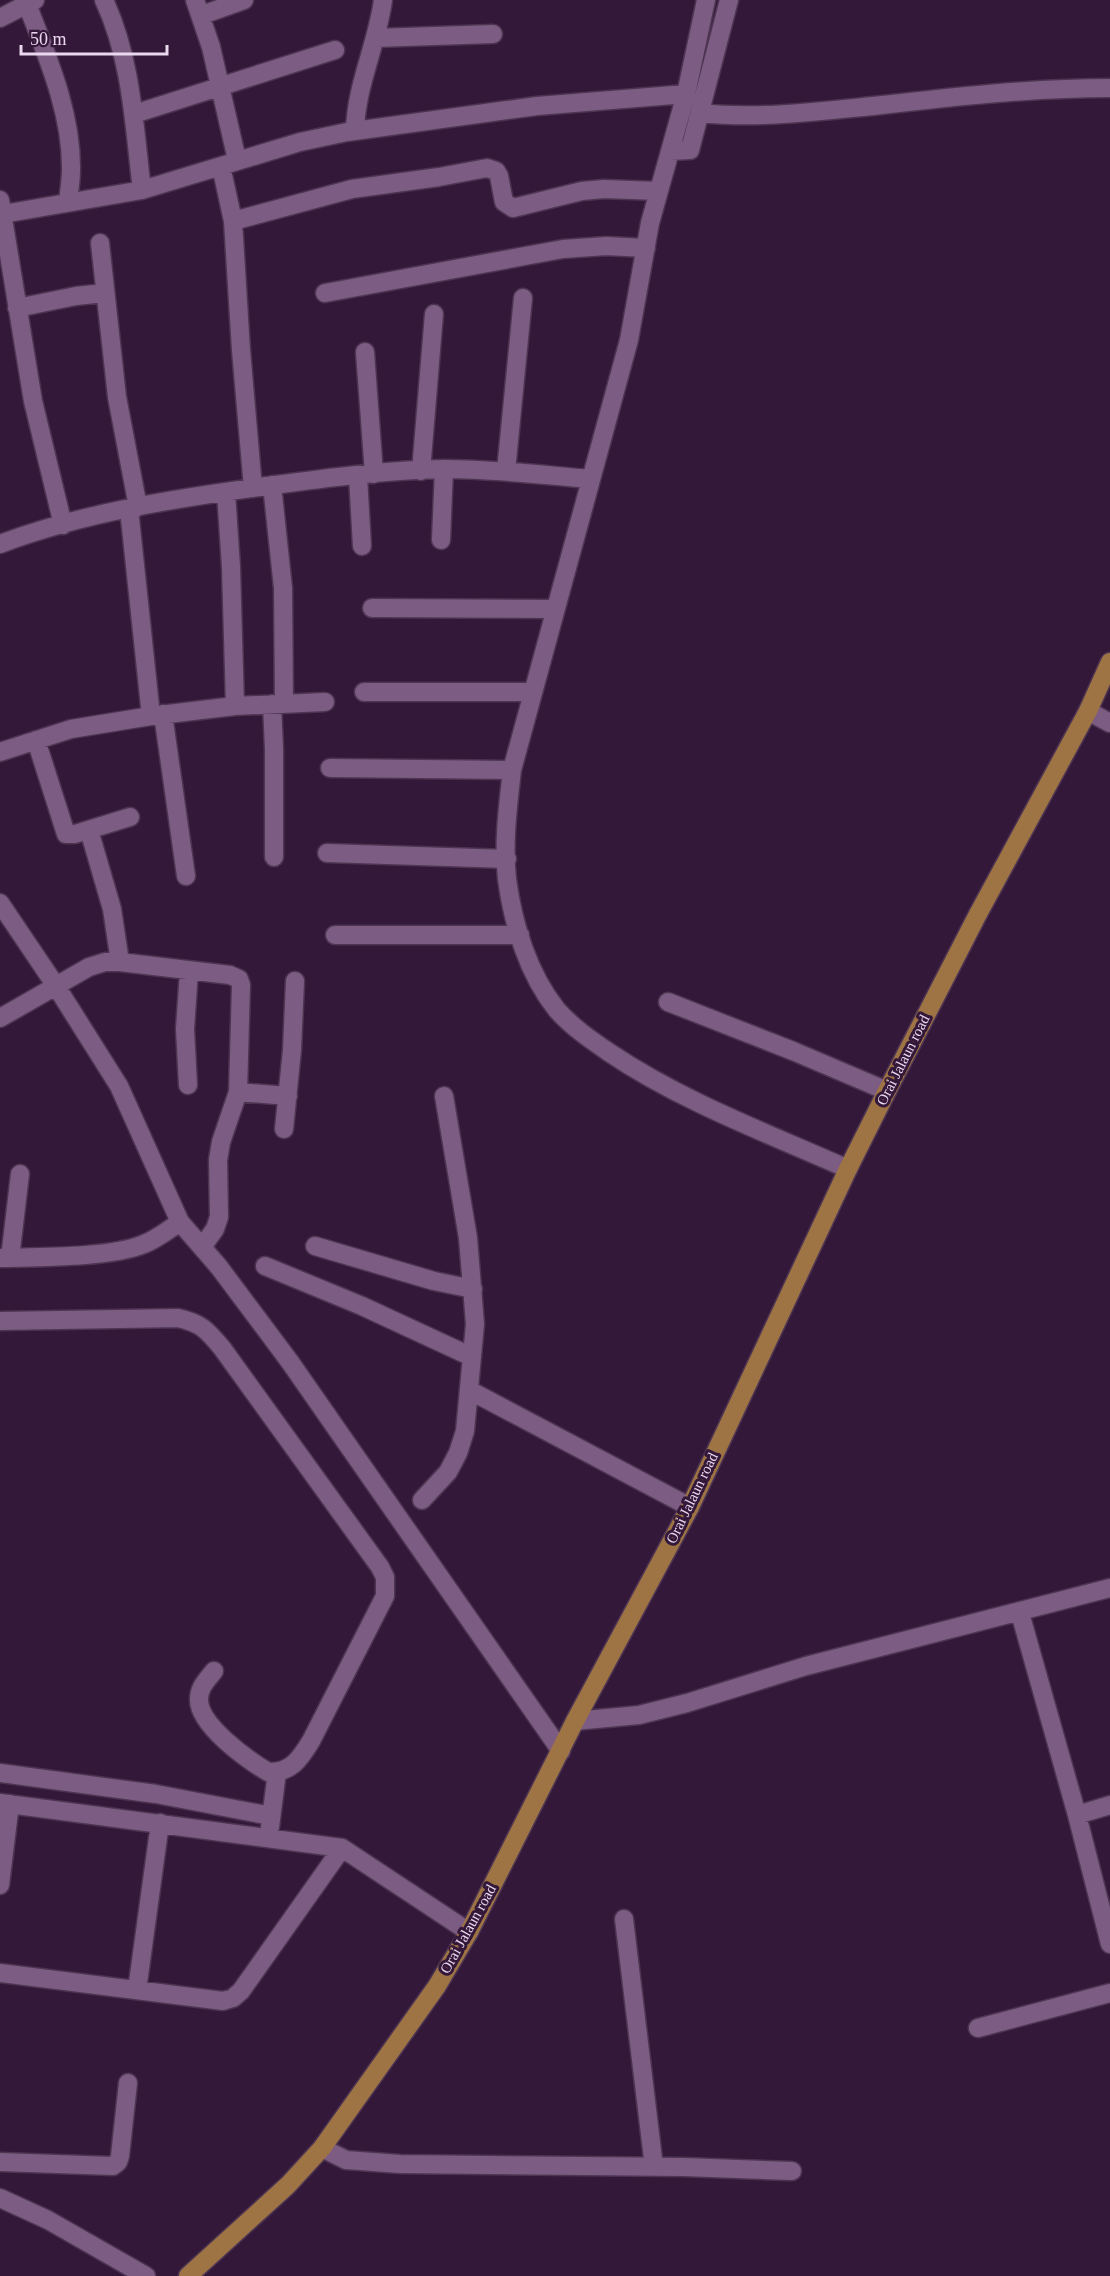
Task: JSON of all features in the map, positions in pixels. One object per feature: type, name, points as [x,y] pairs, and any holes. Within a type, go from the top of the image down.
[{"type":"main road","name":"Orai Jalaun road","points":[[192,2275],[288,2185],[322,2148],[437,1986],[469,1932],[575,1721],[690,1507],[848,1169],[984,903],[1088,711],[1110,662]]},
{"type":"street","points":[[104,0],[118,35],[128,72],[142,190]]},
{"type":"street","points":[[244,0],[199,8],[222,87],[252,488]]},
{"type":"street","points":[[355,131],[357,98],[384,0]]},
{"type":"street","points":[[706,0],[686,94],[679,151],[659,191],[650,223],[628,340],[531,692],[512,770],[506,837],[507,878],[520,935],[535,976],[558,1010],[585,1036],[629,1065],[696,1102],[848,1169]]},
{"type":"street","points":[[679,151],[691,146],[729,0]]},
{"type":"street","points":[[0,18],[31,2],[69,139],[71,169],[68,202]]},
{"type":"street","points":[[375,38],[493,34]]},
{"type":"street","points":[[134,114],[336,50]]},
{"type":"street","points":[[700,113],[766,116],[985,94],[1110,88]]},
{"type":"street","points":[[63,525],[33,401],[1,207],[68,202],[142,190],[300,142],[355,131],[537,106],[686,94]]},
{"type":"street","points":[[233,221],[352,189],[487,168],[496,171],[500,176],[504,202],[513,208],[582,191],[604,189],[659,191]]},
{"type":"street","points":[[100,243],[104,293],[133,508],[157,715],[186,876]]},
{"type":"street","points":[[325,293],[525,255],[606,246],[646,248]]},
{"type":"street","points":[[17,308],[76,296],[104,293]]},
{"type":"street","points":[[506,471],[524,298]]},
{"type":"street","points":[[421,471],[434,314]]},
{"type":"street","points":[[362,546],[366,475],[365,352]]},
{"type":"street","points":[[0,544],[63,525],[133,508],[272,485],[444,469],[506,471],[590,479]]},
{"type":"street","points":[[441,540],[444,469]]},
{"type":"street","points":[[272,485],[283,588],[274,749],[274,857]]},
{"type":"street","points":[[226,492],[231,567],[235,706]]},
{"type":"street","points":[[372,608],[555,609]]},
{"type":"street","points":[[364,692],[531,692]]},
{"type":"street","points":[[0,752],[71,729],[157,715],[235,706],[325,702]]},
{"type":"street","points":[[1088,711],[1110,723]]},
{"type":"street","points":[[36,740],[64,830],[70,835],[130,817]]},
{"type":"street","points":[[330,768],[512,770]]},
{"type":"street","points":[[89,830],[112,909],[120,962]]},
{"type":"street","points":[[327,853],[507,859]]},
{"type":"street","points":[[0,903],[119,1086],[180,1222],[202,1247],[303,1380],[561,1751]]},
{"type":"street","points":[[335,935],[520,935]]},
{"type":"street","points":[[0,1018],[89,967],[105,962],[230,975],[239,979],[241,985],[237,1092],[221,1142],[218,1160],[219,1217],[215,1228],[202,1247]]},
{"type":"street","points":[[188,1084],[184,1029],[189,971]]},
{"type":"street","points":[[284,1129],[295,981]]},
{"type":"street","points":[[668,1002],[887,1091]]},
{"type":"street","points":[[237,1092],[288,1096]]},
{"type":"street","points":[[422,1500],[448,1472],[458,1453],[465,1431],[475,1324],[468,1238],[444,1096]]},
{"type":"street","points":[[20,1174],[5,1258],[122,1250],[142,1245],[180,1222]]},
{"type":"street","points":[[315,1246],[434,1281],[473,1288]]},
{"type":"street","points":[[266,1266],[362,1306],[472,1357]]},
{"type":"street","points":[[0,1321],[178,1318],[193,1321],[205,1328],[222,1348],[380,1567],[385,1577],[385,1596],[298,1761],[290,1768],[268,1772],[214,1730],[202,1714],[198,1701],[200,1688],[214,1671]]},
{"type":"street","points":[[469,1390],[690,1507]]},
{"type":"street","points":[[575,1721],[639,1715],[687,1703],[806,1666],[1020,1613],[1110,1588]]},
{"type":"street","points":[[1020,1613],[1077,1815],[1110,1944]]},
{"type":"street","points":[[268,1837],[277,1772]]},
{"type":"street","points":[[0,1773],[156,1794],[271,1816]]},
{"type":"street","points":[[0,1885],[5,1804],[342,1848],[469,1932]]},
{"type":"street","points":[[1077,1815],[1110,1805]]},
{"type":"street","points":[[137,1990],[160,1823]]},
{"type":"street","points":[[0,1973],[224,2001],[233,1998],[241,1991],[342,1848]]},
{"type":"street","points":[[624,1919],[654,2167]]},
{"type":"street","points":[[978,2028],[1110,1993]]},
{"type":"street","points":[[0,2162],[113,2166],[118,2162],[120,2156],[128,2083]]},
{"type":"street","points":[[322,2148],[346,2160],[400,2164],[792,2171]]},
{"type":"street","points":[[0,2198],[48,2220],[146,2276]]}]
